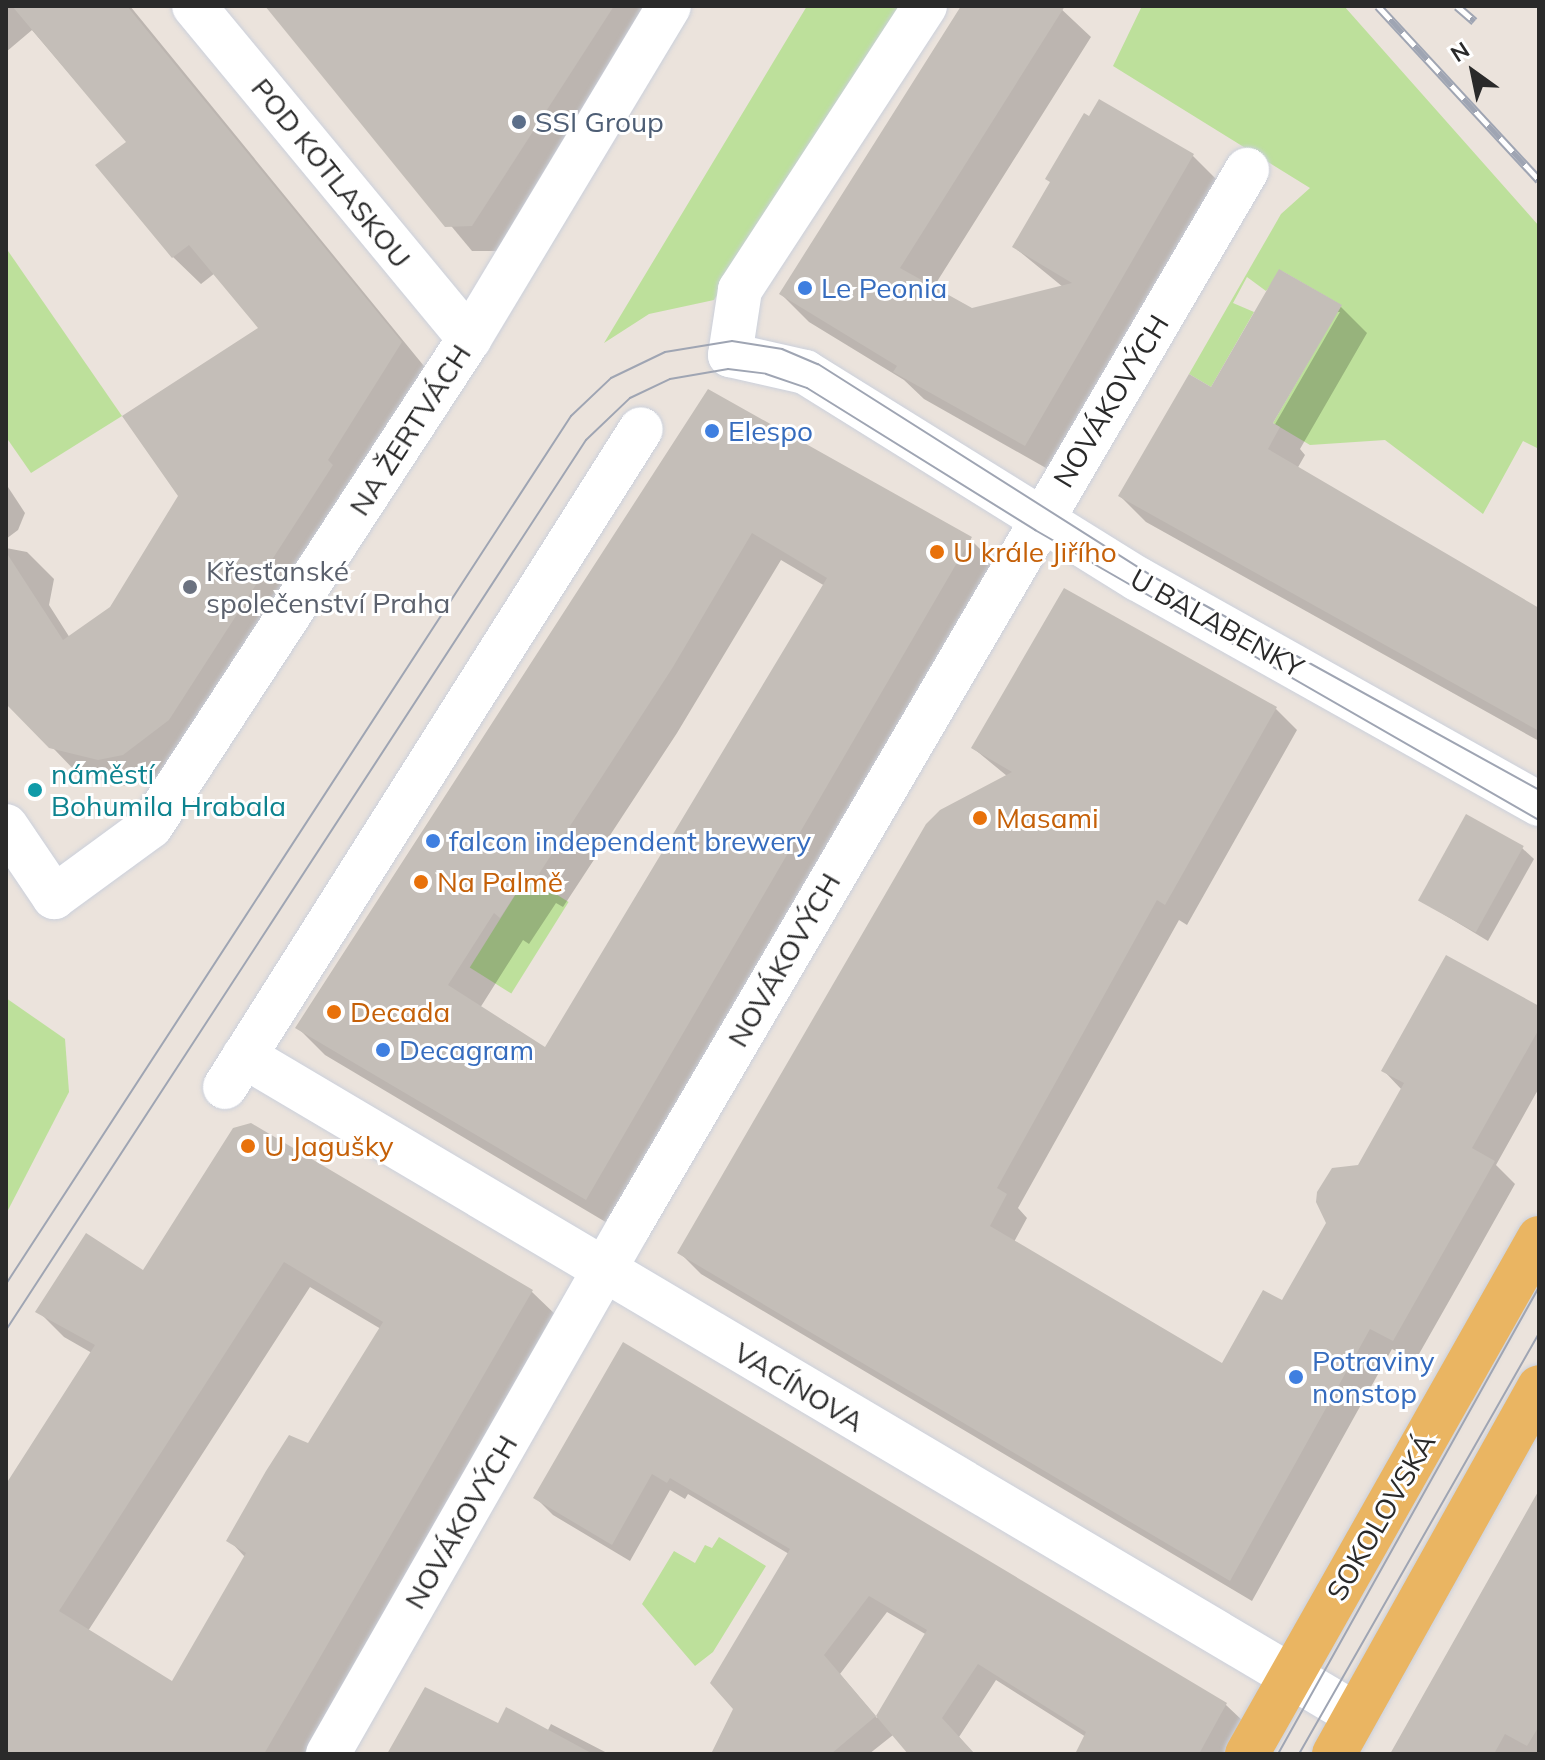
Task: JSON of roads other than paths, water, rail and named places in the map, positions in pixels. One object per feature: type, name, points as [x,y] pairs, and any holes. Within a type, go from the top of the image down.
[{"type":"main road","name":"SOKOLOVSKÁ","points":[[1247,1754],[1539,1238]]},
{"type":"main road","points":[[1334,1754],[1539,1387]]},
{"type":"street","name":"POD KOTLASKOU","points":[[194,6],[469,339]]},
{"type":"street","name":"NA ŽERTVÁCH","points":[[6,826],[54,897],[151,826],[469,339],[669,6]]},
{"type":"street","name":"U BALABENKY","points":[[925,6],[740,290],[730,355],[805,372],[1040,521],[1539,804]]},
{"type":"street","name":"NOVÁKOVÝCH","points":[[328,1754],[605,1270],[1247,170]]},
{"type":"street","name":"VACÍNOVA","points":[[641,429],[234,1072],[605,1270],[1355,1714]]},
{"type":"tram line","points":[[6,1284],[571,416],[611,378],[665,352],[732,341],[782,349],[818,364],[1150,575],[1539,790]]},
{"type":"tram line","points":[[6,1330],[586,440],[630,398],[670,379],[728,369],[766,374],[807,388],[1035,530],[1539,820]]},
{"type":"tram line","points":[[1278,1754],[1539,1287]]},
{"type":"tram line","points":[[1299,1754],[1539,1333]]},
{"type":"railway","points":[[1378,6],[1539,180]]},
{"type":"railway","points":[[1457,6],[1474,21]]},
{"type":"place","name":"SSI Group","points":[[519,122]]},
{"type":"place","name":"Le Peonia","points":[[805,288]]},
{"type":"place","name":"Elespo","points":[[712,431]]},
{"type":"place","name":"U krále Jiřího","points":[[937,552]]},
{"type":"place","name":"Křesťanské společenství Praha","points":[[190,587]]},
{"type":"place","name":"náměstí Bohumila Hrabala","points":[[35,790]]},
{"type":"place","name":"Masami","points":[[980,818]]},
{"type":"place","name":"falcon independent brewery","points":[[433,841]]},
{"type":"place","name":"Na Palmě","points":[[421,882]]},
{"type":"place","name":"Decada","points":[[334,1012]]},
{"type":"place","name":"Decagram","points":[[383,1050]]},
{"type":"place","name":"U Jagušky","points":[[248,1146]]},
{"type":"place","name":"Potraviny nonstop","points":[[1296,1377]]}]
